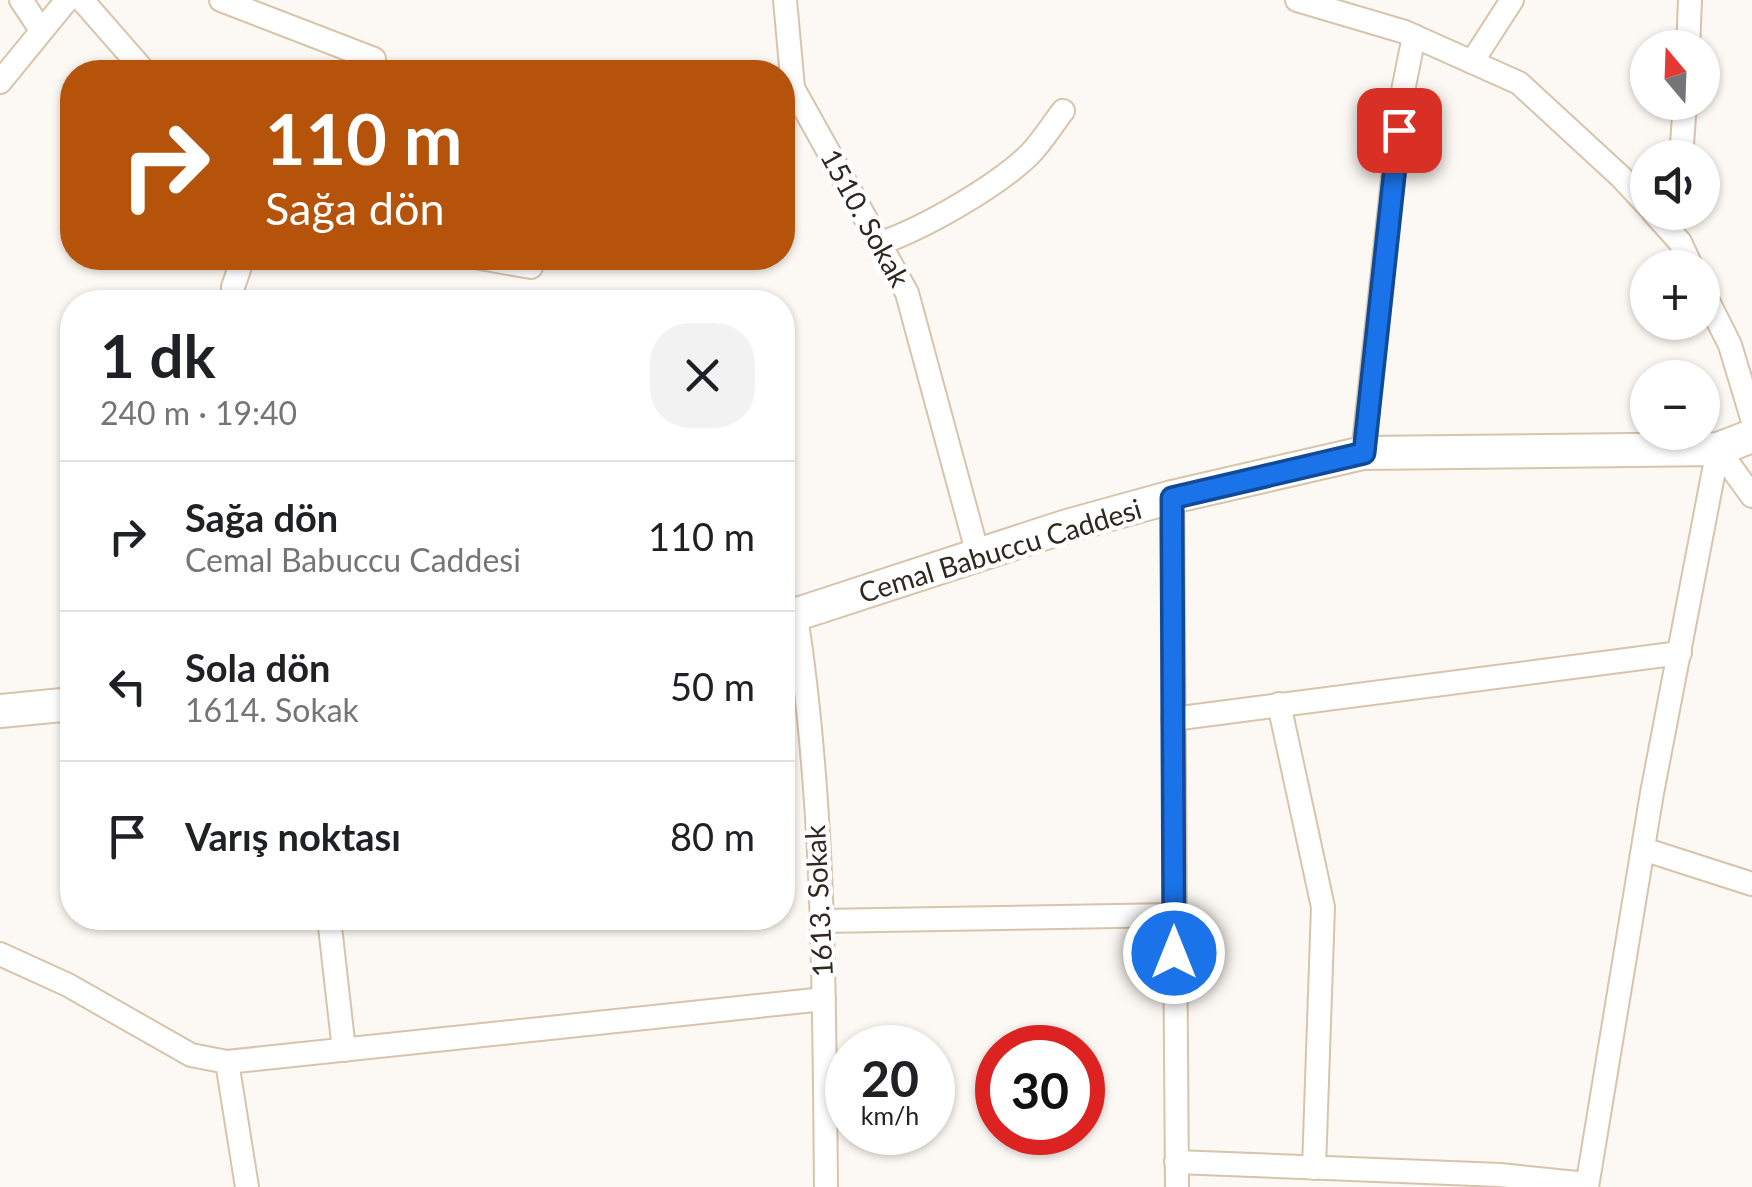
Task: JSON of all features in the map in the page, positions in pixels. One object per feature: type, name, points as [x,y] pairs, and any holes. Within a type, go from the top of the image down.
[{"type":"street","points":[[20,0],[41,30]]},
{"type":"street","points":[[0,82],[67,0]]},
{"type":"street","points":[[82,0],[134,60]]},
{"type":"street","points":[[221,0],[374,59]]},
{"type":"street","name":"1510. Sokak","points":[[785,0],[790,60]]},
{"type":"street","points":[[1297,0],[1414,36],[1519,83],[1630,187]]},
{"type":"street","points":[[1472,62],[1511,0]]},
{"type":"street","points":[[1689,30],[1690,0]]},
{"type":"street","points":[[1364,453],[1402,96],[1414,36]]},
{"type":"street","name":"1510. Sokak","points":[[795,92],[908,293],[978,555]]},
{"type":"street","points":[[880,243],[903,235],[991,186],[1030,154],[1063,111]]},
{"type":"street","points":[[1669,230],[1684,250]]},
{"type":"street","points":[[1679,230],[1680,242]]},
{"type":"street","points":[[1720,325],[1752,418]]},
{"type":"street","name":"Cemal Babuccu Caddesi","points":[[1720,448],[1752,436]]},
{"type":"street","points":[[1720,449],[1752,454]]},
{"type":"street","name":"Cemal Babuccu Caddesi","points":[[795,615],[978,555],[1172,498],[1364,453],[1630,450]]},
{"type":"street","points":[[1176,1162],[1500,1174],[1587,1185],[1643,849],[1718,450]]},
{"type":"street","points":[[1719,450],[1752,496]]},
{"type":"street","points":[[1172,498],[1177,1187]]},
{"type":"street","name":"1613. Sokak","points":[[795,641],[809,698],[824,1000],[826,1187]]},
{"type":"street","points":[[1173,720],[1680,654]]},
{"type":"street","points":[[1279,704],[1323,907],[1314,1168]]},
{"type":"street","points":[[0,711],[60,705]]},
{"type":"street","points":[[1643,849],[1752,884]]},
{"type":"street","points":[[820,921],[1174,915]]},
{"type":"street","points":[[331,930],[344,1050]]},
{"type":"street","points":[[0,954],[68,985],[191,1055],[227,1062],[824,1000]]},
{"type":"street","points":[[227,1062],[247,1187]]},
{"type":"route","points":[[1174,953],[1172,498],[1364,453],[1399,130]]}]
